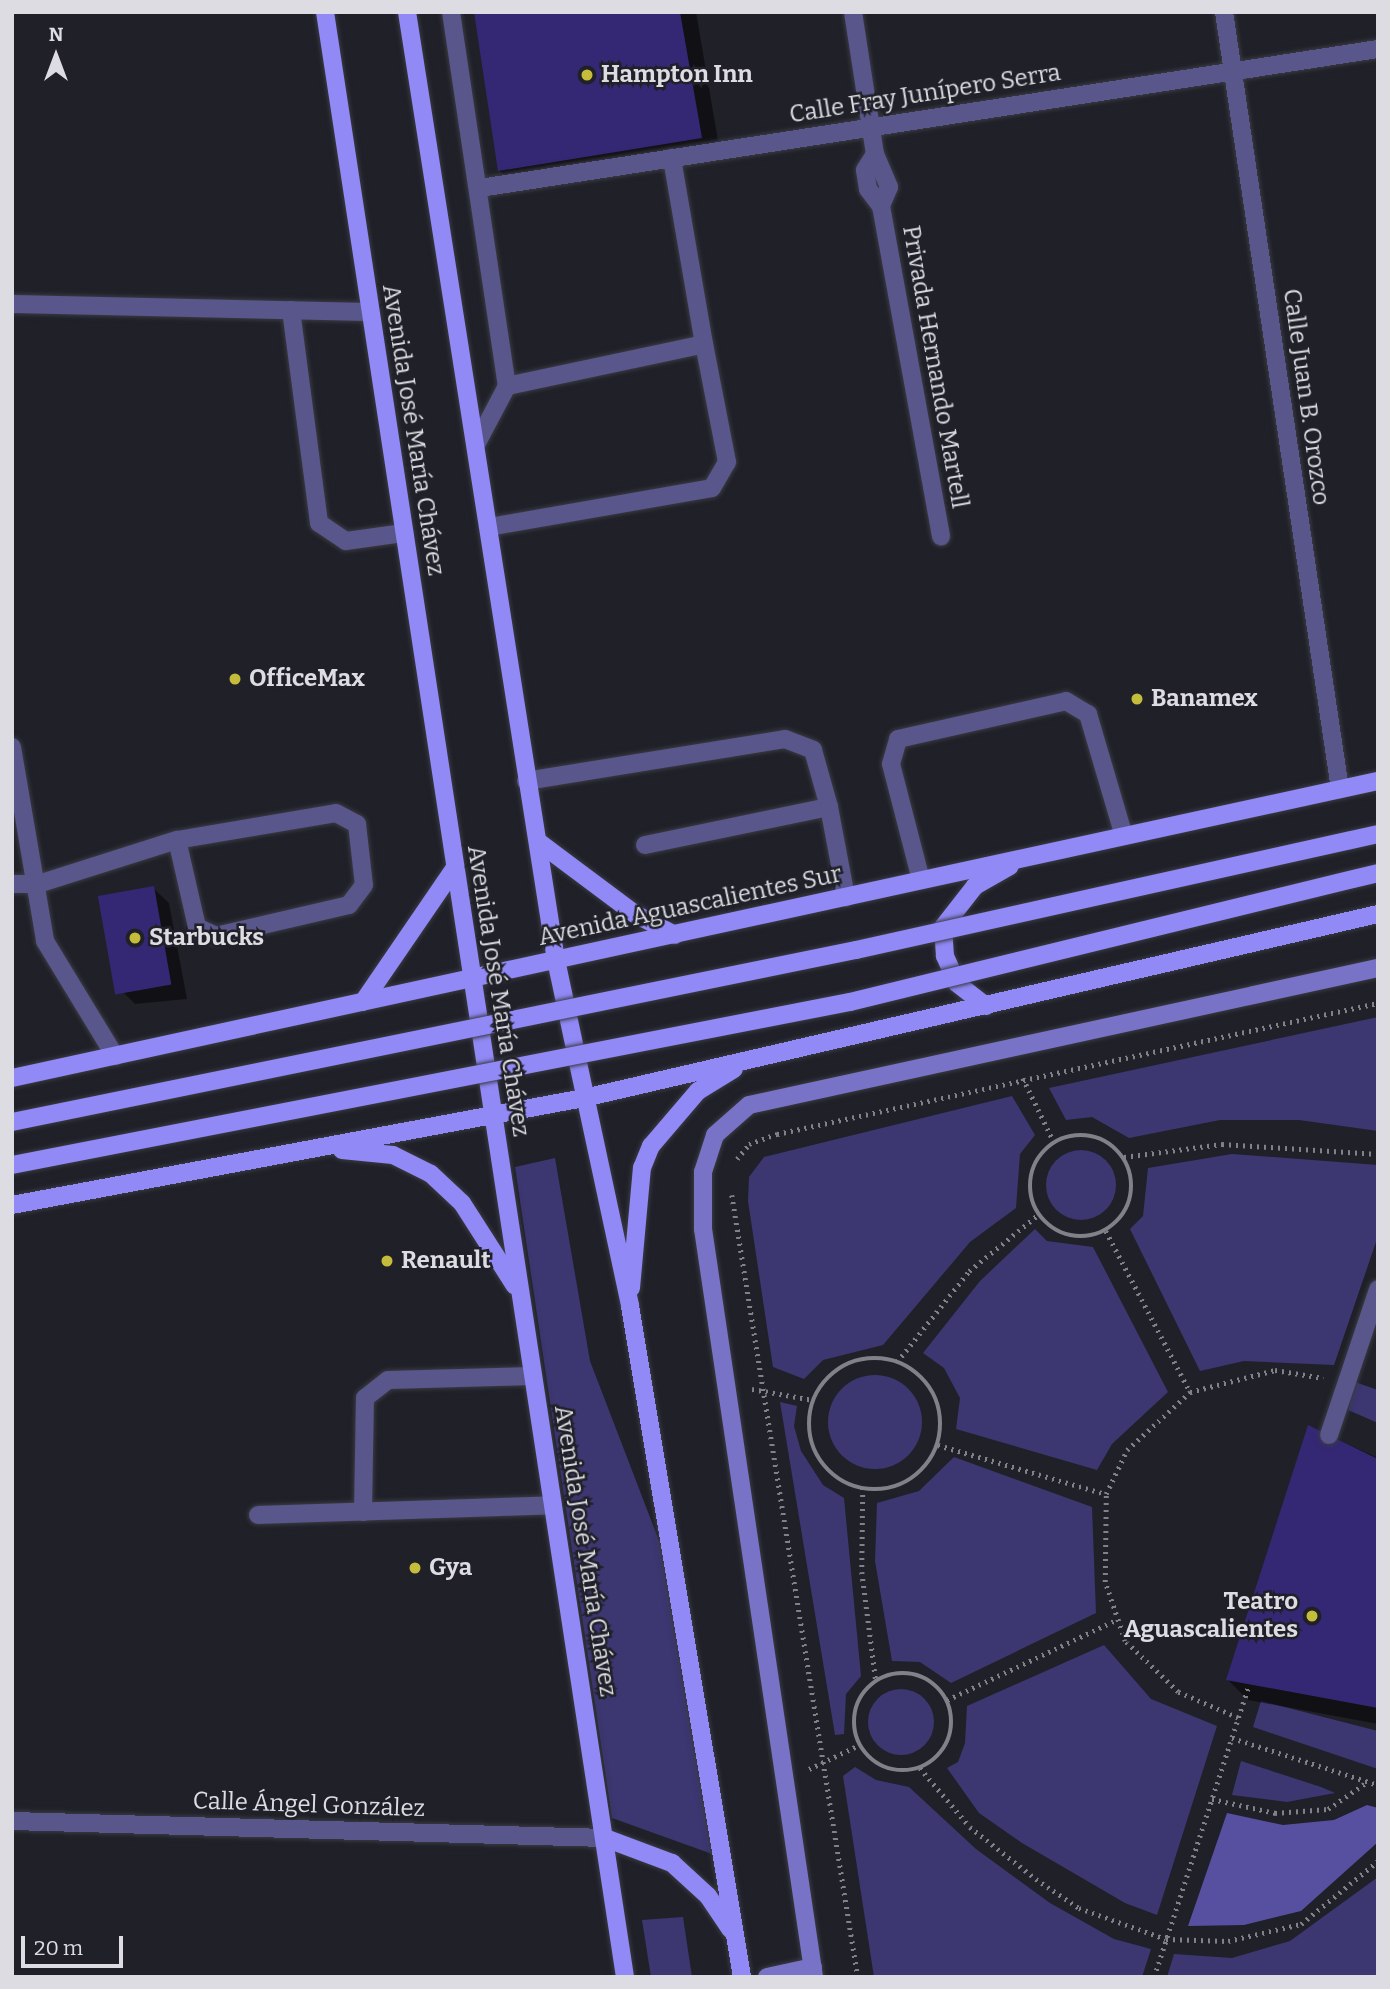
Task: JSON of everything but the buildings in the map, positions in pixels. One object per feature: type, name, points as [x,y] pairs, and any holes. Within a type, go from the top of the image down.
[{"type":"main road","name":"Avenida José María Chávez","points":[[325,12],[625,1977]]},
{"type":"main road","points":[[407,12],[477,443],[526,781],[540,844],[556,960],[630,1306],[742,1977]]},
{"type":"main road","name":"Avenida Aguascalientes Sur","points":[[12,1078],[1378,782]]},
{"type":"main road","points":[[12,1122],[842,953],[1378,834]]},
{"type":"main road","points":[[540,844],[635,914],[675,935]]},
{"type":"main road","points":[[986,1006],[957,983],[945,956],[943,927],[975,886],[1025,858]]},
{"type":"main road","points":[[363,1002],[454,869]]},
{"type":"main road","points":[[12,1165],[849,1002],[1378,873]]},
{"type":"main road","points":[[12,1205],[584,1098],[1378,914]]},
{"type":"main road","points":[[630,1306],[642,1168],[651,1146],[698,1091],[761,1057]]},
{"type":"main road","points":[[321,1148],[393,1155],[431,1174],[462,1203],[519,1292]]},
{"type":"main road","points":[[605,1838],[650,1852],[692,1878],[735,1938]]},
{"type":"street","points":[[451,12],[480,188],[507,386],[477,443]]},
{"type":"street","name":"Privada Hernando Martell","points":[[853,12],[875,154],[865,170],[881,206],[941,537]]},
{"type":"street","name":"Calle Juan B. Orozco","points":[[1224,12],[1340,789]]},
{"type":"street","name":"Calle Fray Junípero Serra","points":[[480,188],[1378,49]]},
{"type":"street","points":[[489,527],[712,488],[727,461],[672,158]]},
{"type":"street","points":[[12,304],[370,312]]},
{"type":"street","points":[[291,310],[319,523],[346,541],[404,533]]},
{"type":"street","points":[[507,386],[704,344]]},
{"type":"street","points":[[921,880],[891,764],[898,739],[1066,701],[1088,714],[1124,836]]},
{"type":"street","points":[[526,781],[785,739],[813,750],[829,807],[846,897]]},
{"type":"street","points":[[12,747],[38,884],[45,941],[115,1056]]},
{"type":"street","points":[[645,845],[829,807]]},
{"type":"street","points":[[12,884],[38,884],[177,840],[336,813],[357,824],[364,885],[349,905],[216,936],[197,927],[177,840]]},
{"type":"street","points":[[767,1977],[813,1972],[731,1393],[703,1229],[703,1172],[715,1135],[732,1115],[775,1100],[1378,968]]},
{"type":"street","points":[[1329,1435],[1378,1289]]},
{"type":"street","points":[[363,1512],[365,1398],[388,1380],[533,1376]]},
{"type":"street","points":[[258,1515],[553,1505]]},
{"type":"street","name":"Calle Ángel González","points":[[12,1821],[605,1838]]},
{"type":"path","points":[[735,1167],[749,1144],[777,1134],[1378,1003]]},
{"type":"path","points":[[1010,1049],[1054,1142]]},
{"type":"path","points":[[1124,1157],[1133,1185],[1129,1203],[1106,1231],[1065,1235],[1038,1215],[1030,1173],[1054,1142],[1087,1135],[1124,1157],[1277,1144],[1378,1154]]},
{"type":"path","points":[[732,1186],[858,1977]]},
{"type":"path","points":[[897,1362],[969,1271],[1038,1215]]},
{"type":"path","points":[[1106,1231],[1190,1392]]},
{"type":"path","points":[[860,1359],[897,1362],[923,1379],[939,1405],[938,1445],[910,1480],[863,1488],[832,1473],[817,1456],[810,1436],[813,1400],[838,1368],[860,1359]]},
{"type":"path","points":[[1238,1718],[1178,1692],[1148,1668],[1116,1620],[1101,1531],[1106,1494],[1127,1450],[1190,1392],[1275,1370],[1346,1386]]},
{"type":"path","points":[[731,1393],[764,1386],[813,1400]]},
{"type":"path","points":[[938,1445],[1106,1494]]},
{"type":"path","points":[[863,1488],[862,1572],[876,1681]]},
{"type":"path","points":[[947,1700],[1116,1620]]},
{"type":"path","points":[[912,1674],[929,1680],[947,1700],[952,1728],[947,1745],[920,1768],[883,1767],[859,1745],[855,1709],[876,1681],[912,1674]]},
{"type":"path","points":[[1154,1977],[1248,1687]]},
{"type":"path","points":[[1232,1738],[1378,1785]]},
{"type":"path","points":[[786,1781],[859,1745]]},
{"type":"path","points":[[920,1768],[970,1827],[1036,1880],[1079,1908],[1166,1939],[1228,1941],[1301,1924],[1378,1861]]},
{"type":"path","points":[[1212,1799],[1275,1813],[1328,1809],[1367,1782]]},
{"type":"shaded area","points":[[1378,1017],[1378,1131],[1299,1120],[1220,1120],[1129,1138],[1092,1117],[1066,1120],[1049,1088]]},
{"type":"shaded area","points":[[1012,1096],[1035,1135],[1020,1154],[1016,1208],[970,1242],[883,1345],[823,1360],[804,1379],[773,1367],[748,1201],[749,1177],[764,1157]]},
{"type":"shaded area","points":[[1081,1150],[1106,1160],[1116,1185],[1106,1210],[1081,1220],[1056,1210],[1046,1185],[1056,1160]]},
{"type":"shaded area","points":[[1232,1154],[1378,1165],[1378,1236],[1334,1365],[1244,1361],[1200,1371],[1130,1229],[1143,1216],[1148,1168]]},
{"type":"shaded area","points":[[555,1158],[590,1361],[666,1559],[715,1855],[612,1818],[515,1167]]},
{"type":"shaded area","points":[[1035,1229],[1047,1241],[1093,1247],[1168,1392],[1112,1444],[1097,1470],[956,1429],[960,1398],[944,1368],[923,1353],[980,1281]]},
{"type":"shaded area","points":[[866,1375],[884,1375],[909,1388],[919,1404],[922,1422],[919,1440],[909,1456],[884,1469],[866,1469],[841,1456],[828,1431],[828,1413],[841,1388]]},
{"type":"shaded area","points":[[1355,1382],[1378,1390],[1378,1423],[1348,1410]]},
{"type":"shaded area","points":[[780,1402],[797,1406],[794,1426],[801,1451],[823,1485],[844,1498],[861,1676],[846,1694],[844,1734],[835,1735]]},
{"type":"shaded area","points":[[954,1457],[1092,1507],[1096,1613],[951,1683],[920,1662],[892,1661],[875,1561],[877,1503],[919,1491]]},
{"type":"shaded area","points":[[1104,1645],[1151,1699],[1217,1726],[1157,1915],[1125,1903],[1022,1843],[979,1813],[947,1768],[958,1762],[965,1743],[967,1706]]},
{"type":"shaded area","points":[[894,1689],[908,1689],[920,1694],[929,1703],[934,1722],[932,1735],[925,1746],[908,1755],[894,1755],[882,1750],[873,1741],[868,1729],[868,1715],[873,1703],[882,1694]]},
{"type":"shaded area","points":[[1261,1701],[1378,1731],[1378,1769],[1253,1727]]},
{"type":"shaded area","points":[[1241,1761],[1335,1793],[1287,1802],[1232,1795]]},
{"type":"shaded area","points":[[855,1767],[876,1780],[909,1787],[976,1849],[1050,1903],[1114,1939],[1151,1949],[1142,1977],[874,1977],[843,1776]]},
{"type":"shaded area","points":[[1367,1805],[1378,1808],[1378,1842],[1301,1911],[1244,1925],[1188,1926],[1227,1813],[1283,1825],[1334,1820]]},
{"type":"shaded area","points":[[1378,1877],[1378,1977],[1167,1977],[1174,1954],[1232,1958],[1290,1941]]},
{"type":"shaded area","points":[[683,1917],[692,1977],[651,1977],[642,1920]]},
{"type":"place","name":"Hampton Inn","points":[[587,75]]},
{"type":"place","name":"OfficeMax","points":[[235,679]]},
{"type":"place","name":"Banamex","points":[[1137,699]]},
{"type":"place","name":"Starbucks","points":[[135,938]]},
{"type":"place","name":"Renault","points":[[387,1261]]},
{"type":"place","name":"Gya","points":[[415,1568]]},
{"type":"place","name":"Teatro Aguascalientes","points":[[1312,1616]]}]
